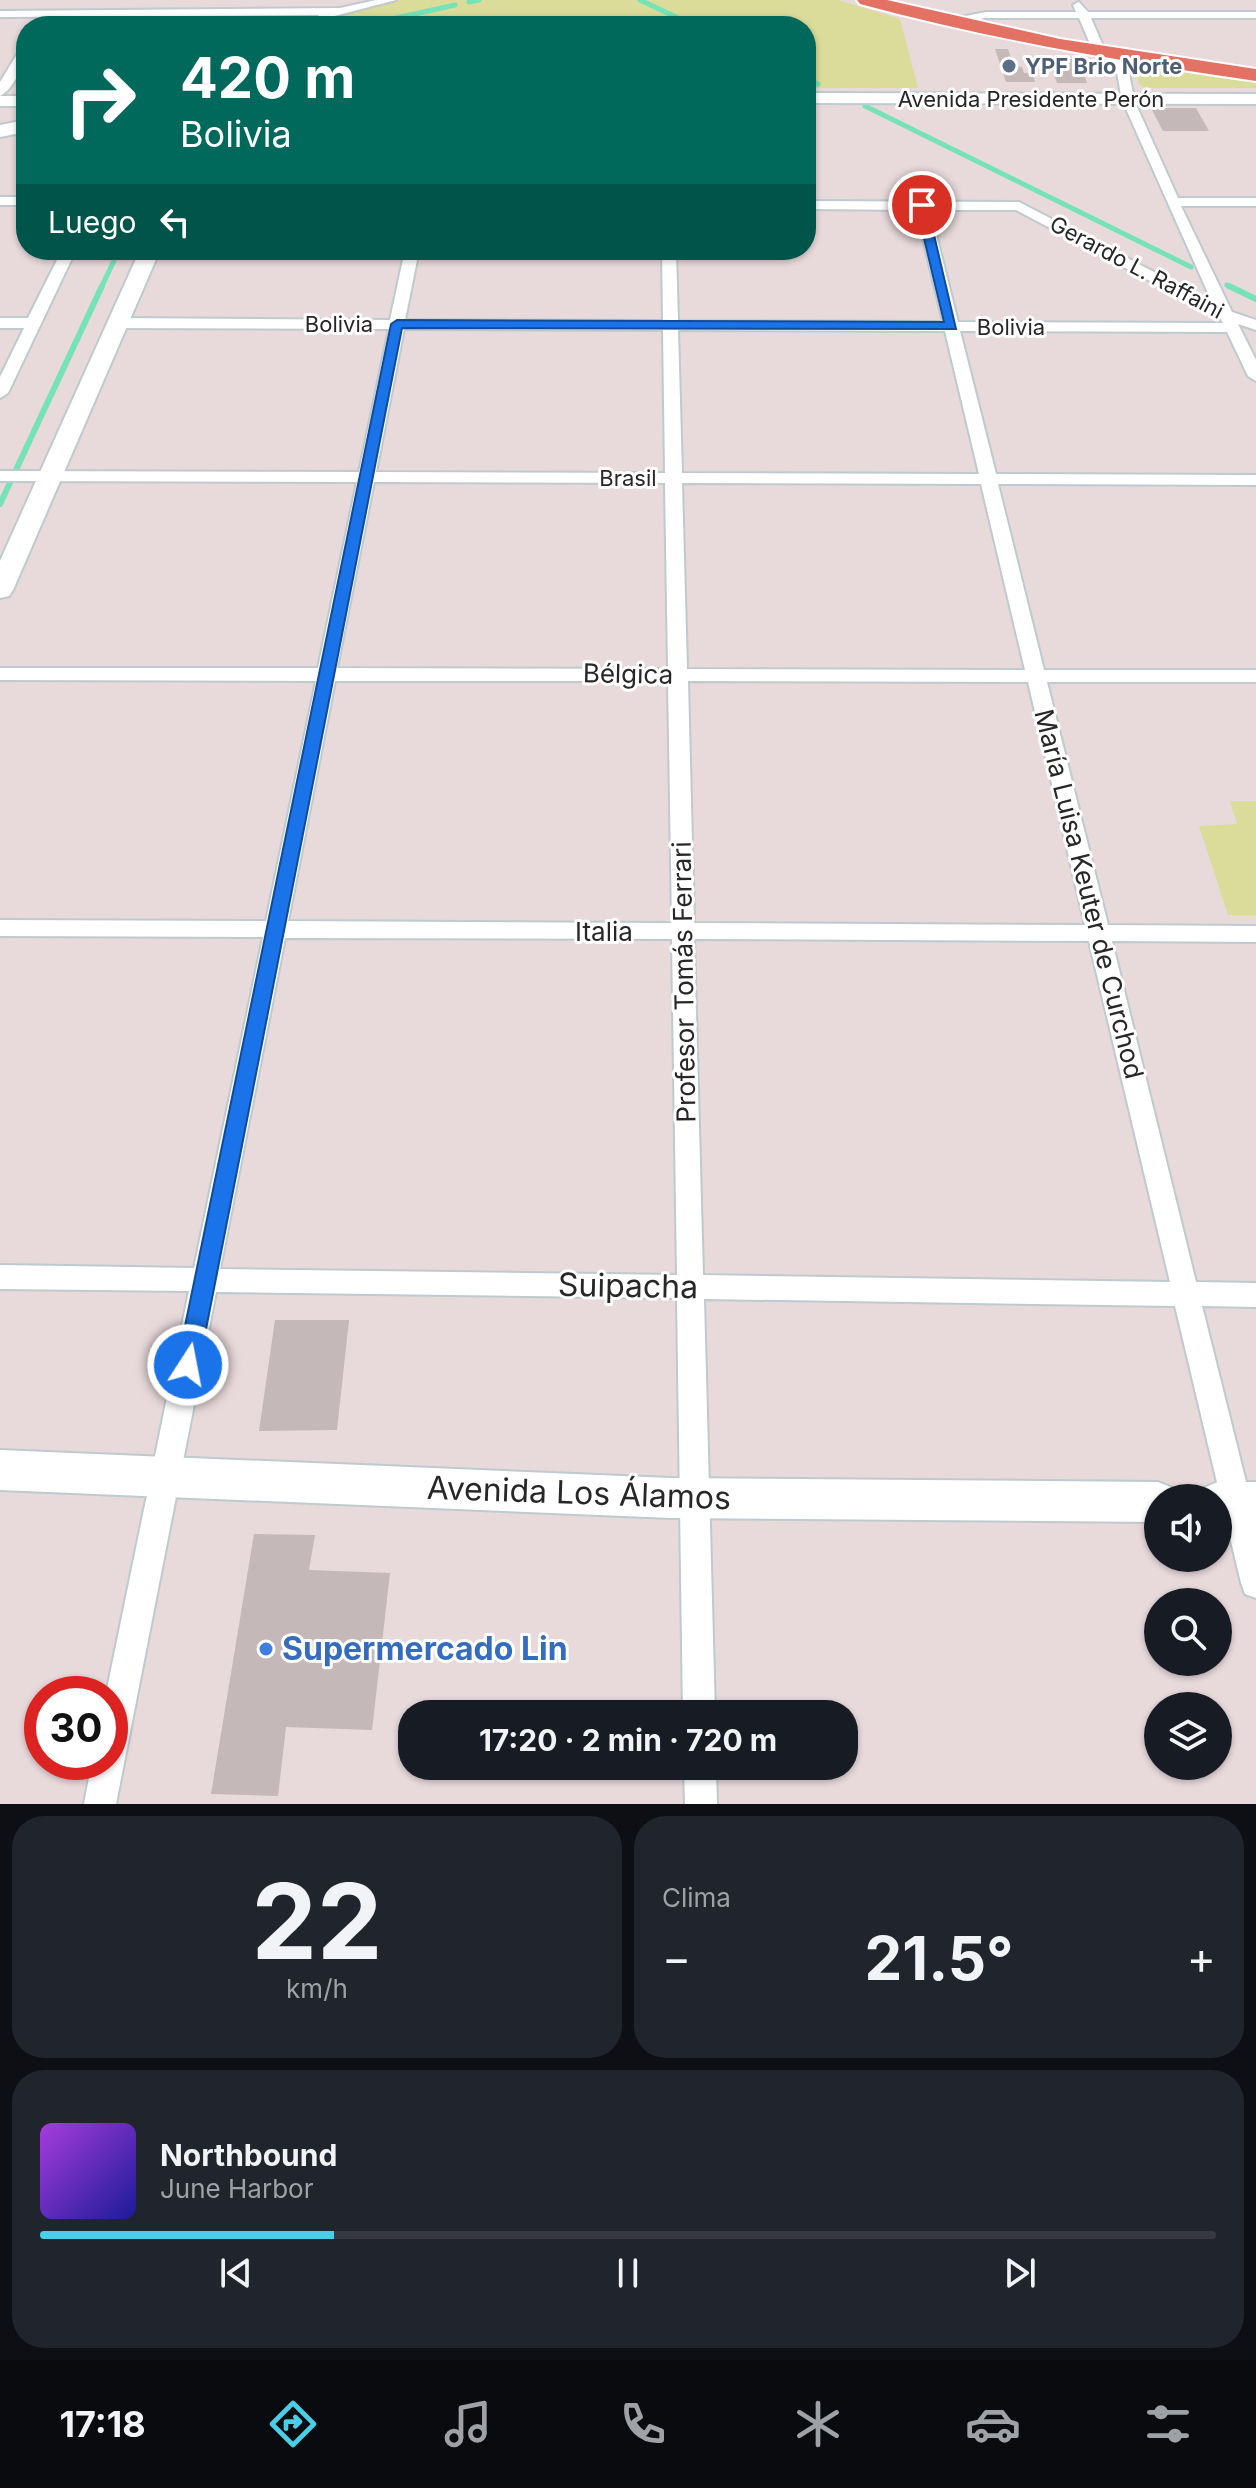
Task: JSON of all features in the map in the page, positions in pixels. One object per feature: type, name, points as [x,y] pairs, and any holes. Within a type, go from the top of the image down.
[{"type":"main road","points":[[867,0],[946,21],[1110,54],[1256,75]]},
{"type":"main road","name":"Avenida Presidente Perón","points":[[816,91],[1256,99]]},
{"type":"main road","name":"Avenida Presidente Perón","points":[[1126,95],[1256,91]]},
{"type":"main road","name":"Avenida Presidente Perón","points":[[816,98],[919,94]]},
{"type":"main road","points":[[0,590],[145,260]]},
{"type":"main road","name":"Avenida Los Álamos","points":[[0,1470],[694,1498],[1144,1502]]},
{"type":"street","points":[[46,14],[56,0]]},
{"type":"street","points":[[254,16],[260,0]]},
{"type":"street","points":[[322,16],[390,0]]},
{"type":"street","points":[[1077,0],[1110,54],[1191,244],[1256,376]]},
{"type":"street","points":[[0,14],[337,11]]},
{"type":"street","points":[[946,21],[970,16],[1256,15]]},
{"type":"street","points":[[0,92],[16,65]]},
{"type":"street","points":[[1174,202],[1256,202]]},
{"type":"street","points":[[816,205],[922,205]]},
{"type":"street","name":"Gerardo L. Raffaini","points":[[922,205],[1019,206],[1231,322],[1256,325]]},
{"type":"street","name":"María Luisa Keuter de Curchod","points":[[922,205],[1256,1583]]},
{"type":"street","points":[[0,393],[64,260]]},
{"type":"street","points":[[125,1676],[410,260]]},
{"type":"street","name":"Profesor Tomás Ferrari","points":[[669,260],[699,1700]]},
{"type":"street","name":"Bolivia","points":[[116,323],[951,326],[1231,322]]},
{"type":"street","points":[[0,323],[34,323]]},
{"type":"street","name":"Brasil","points":[[0,476],[1256,480]]},
{"type":"street","name":"Bélgica","points":[[0,674],[1256,676]]},
{"type":"street","name":"Italia","points":[[0,928],[1256,934]]},
{"type":"street","name":"Suipacha","points":[[0,1277],[1256,1295]]},
{"type":"street","points":[[100,1804],[105,1780]]},
{"type":"street","points":[[700,1780],[701,1804]]},
{"type":"green space","points":[[402,0],[838,0],[900,19],[918,88],[816,88],[816,16],[332,16]]},
{"type":"green space","points":[[1135,66],[1256,81],[1256,88],[1145,88],[1139,84]]},
{"type":"green space","points":[[1230,801],[1256,801],[1256,915],[1228,915],[1199,826],[1237,824]]},
{"type":"building","name":"YPF Brio Norte","points":[[995,49],[1008,49],[1013,65],[1022,67],[1024,73],[1032,73],[1035,82],[1006,82]]},
{"type":"building","points":[[1049,59],[1078,59],[1087,83],[1057,83]]},
{"type":"building","points":[[1151,108],[1196,108],[1209,131],[1163,131]]},
{"type":"building","points":[[275,1320],[349,1320],[337,1430],[259,1431]]},
{"type":"building","points":[[254,1534],[315,1535],[309,1570],[390,1573],[372,1730],[286,1727],[278,1796],[211,1794]]},
{"type":"waterway","points":[[469,2],[479,0]]},
{"type":"waterway","points":[[640,0],[674,16]]},
{"type":"waterway","points":[[405,16],[455,5]]},
{"type":"waterway","points":[[865,106],[1191,267]]},
{"type":"waterway","points":[[101,288],[114,260]]},
{"type":"waterway","points":[[0,504],[102,286]]},
{"type":"waterway","points":[[1229,286],[1256,299]]},
{"type":"waterway","points":[[1229,286],[1233,288]]},
{"type":"place","name":"YPF Brio Norte","points":[[1009,66]]},
{"type":"place","name":"Supermercado Lin","points":[[266,1649]]},
{"type":"route","points":[[188,1365],[397,324],[951,326],[922,205]]}]
